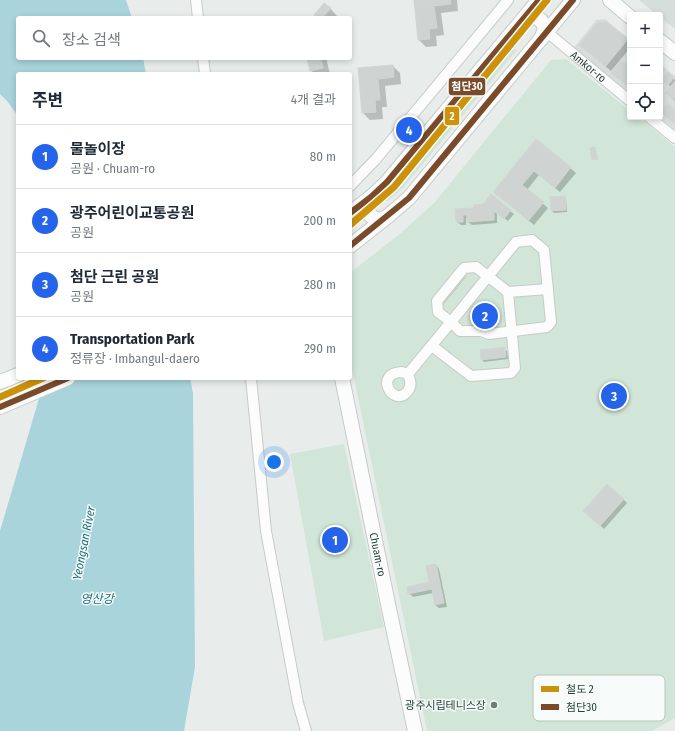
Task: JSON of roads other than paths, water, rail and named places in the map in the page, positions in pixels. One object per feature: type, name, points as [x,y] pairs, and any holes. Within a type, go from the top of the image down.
[{"type":"main road","points":[[352,211],[387,182],[539,0]]},
{"type":"main road","points":[[352,244],[409,198],[573,0]]},
{"type":"main road","points":[[610,0],[627,14]]},
{"type":"main road","points":[[519,24],[526,18],[538,18],[542,21],[545,29],[544,36]]},
{"type":"main road","points":[[663,43],[675,53]]},
{"type":"main road","points":[[371,197],[366,204],[366,208],[370,216],[377,220],[382,220],[388,216]]},
{"type":"main road","points":[[0,382],[16,376]]},
{"type":"main road","points":[[0,407],[63,380]]},
{"type":"main road","name":"Chuam-ro","points":[[342,380],[415,731]]},
{"type":"street","points":[[196,0],[198,16]]},
{"type":"street","points":[[352,184],[376,159],[508,0]]},
{"type":"street","name":"Amkor-ro","points":[[544,36],[627,99]]},
{"type":"street","points":[[203,60],[205,72]]},
{"type":"street","points":[[653,120],[675,138]]},
{"type":"street","points":[[408,374],[432,346],[451,322],[488,276],[516,242],[532,240],[544,250],[548,289],[551,322],[547,327],[488,334],[460,330],[451,322],[438,312],[437,301],[464,268],[476,267],[488,276],[508,292],[548,289]]},
{"type":"street","points":[[432,346],[471,376],[511,373],[515,368],[508,292]]},
{"type":"street","points":[[251,380],[266,531],[298,703],[306,731]]},
{"type":"water","points":[[0,0],[126,0],[131,16],[16,16],[16,60],[143,60],[146,72],[16,72],[16,113],[0,94]]},
{"type":"water","name":"영산강","points":[[44,380],[190,380],[193,393],[195,667],[184,731],[0,731],[0,531]]},
{"type":"rail line","name":"2","points":[[352,223],[394,187],[547,0]]},
{"type":"rail line","name":"2","points":[[0,397],[38,380]]},
{"type":"place","name":"Transportation Park","points":[[409,130]]},
{"type":"place","name":"광주어린이교통공원","points":[[485,316]]},
{"type":"place","name":"첨단 근린 공원","points":[[614,396]]},
{"type":"place","name":"물놀이장","points":[[335,540]]},
{"type":"place","name":"광주시립테니스장","points":[[494,705]]},
{"type":"water label","name":"Yeongsan River","points":[[84,543]]}]
